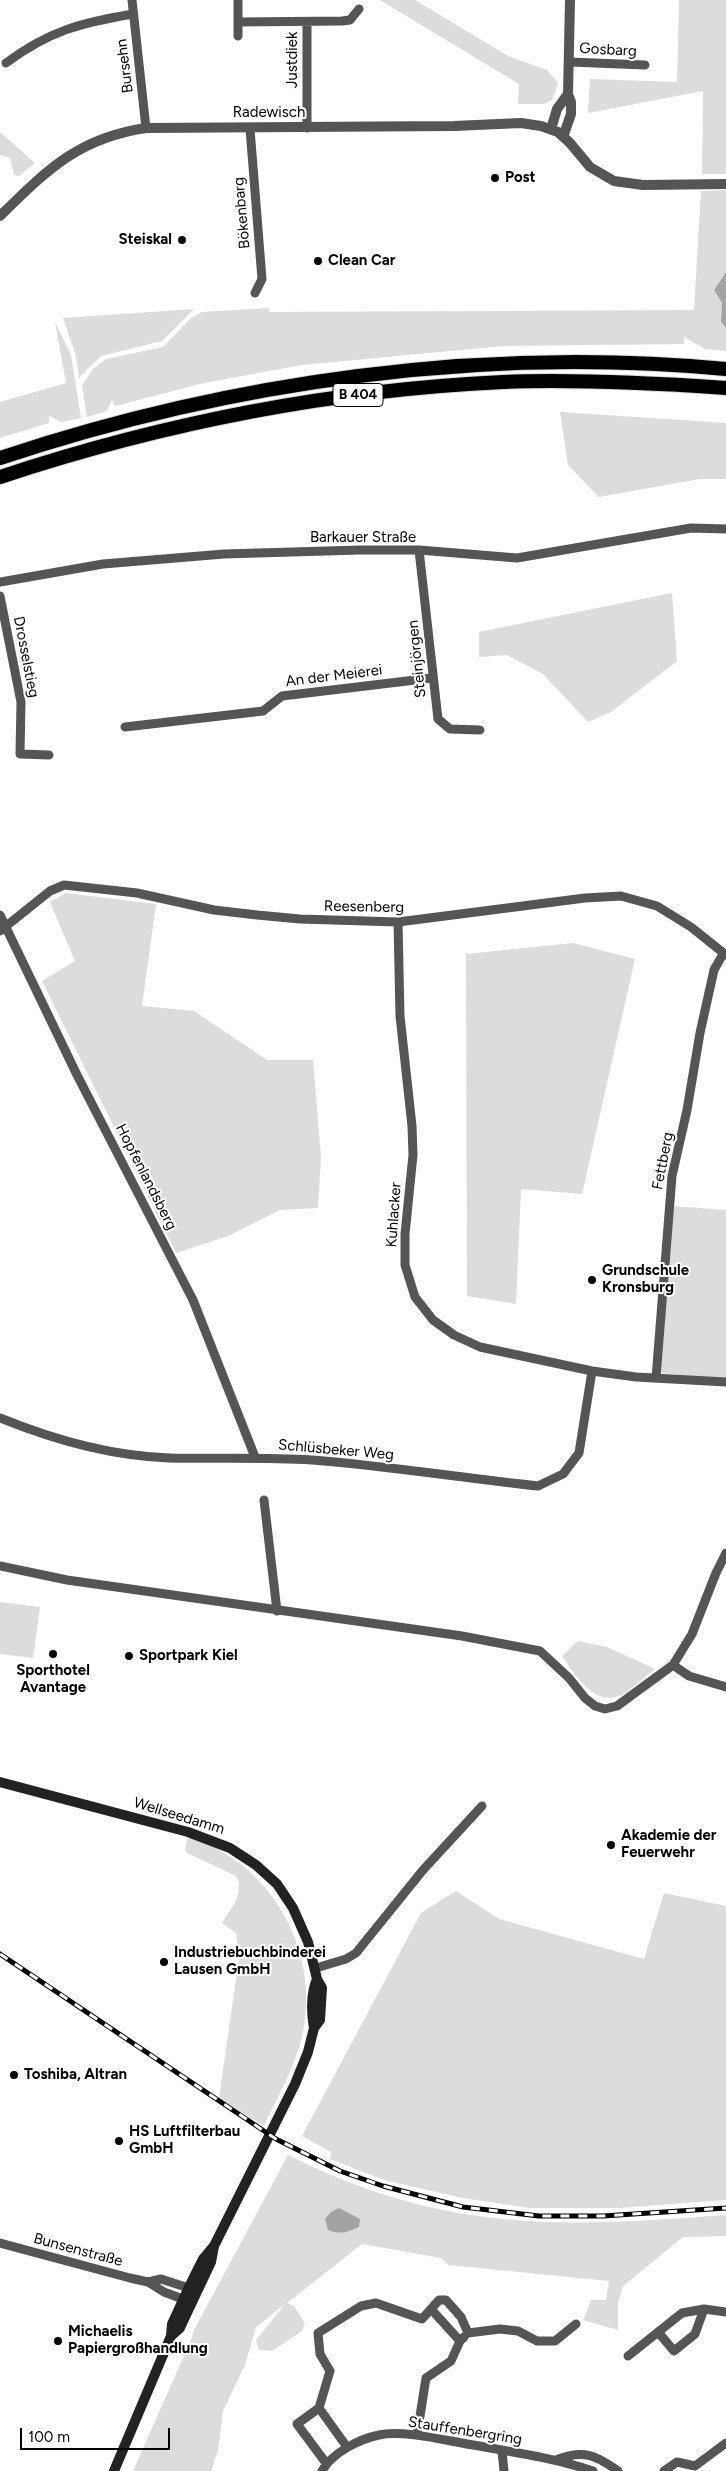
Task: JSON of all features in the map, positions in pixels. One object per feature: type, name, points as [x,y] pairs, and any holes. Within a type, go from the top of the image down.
[{"type":"highway","name":"B 404","points":[[0,458],[174,408],[249,392],[384,373],[564,362],[726,369]]},
{"type":"highway","name":"B 404","points":[[0,477],[86,449],[182,424],[334,398],[439,386],[505,382],[666,384],[726,388]]},
{"type":"main road","name":"Wellseedamm","points":[[0,1782],[188,1832],[230,1848],[264,1872],[286,1896],[306,1934],[316,1968],[317,1979],[313,1988],[312,2018],[314,2028],[299,2076],[214,2246],[211,2262],[172,2324],[171,2336],[114,2471]]},
{"type":"street","name":"Bursehn","points":[[132,0],[146,128]]},
{"type":"street","points":[[238,0],[238,36]]},
{"type":"street","points":[[564,137],[571,114],[571,102],[568,94],[570,0]]},
{"type":"street","name":"Justdiek","points":[[238,22],[307,23],[350,20],[359,10]]},
{"type":"street","points":[[6,63],[47,36],[94,21],[133,14]]},
{"type":"street","name":"Justdiek","points":[[307,23],[307,128]]},
{"type":"street","name":"Gosbarg","points":[[570,62],[645,65]]},
{"type":"street","points":[[551,129],[560,104],[568,94]]},
{"type":"street","name":"Radewisch","points":[[0,216],[27,190],[76,150],[100,139],[146,128],[250,129],[521,124],[551,129],[564,137],[590,167],[614,180],[643,185],[726,184]]},
{"type":"street","name":"Bökenbarg","points":[[250,129],[262,279],[255,293]]},
{"type":"street","name":"Barkauer Straße","points":[[0,582],[103,564],[224,554],[419,550],[518,558],[691,528],[726,530]]},
{"type":"street","name":"Steinjörgen","points":[[419,550],[438,719],[450,729],[480,730]]},
{"type":"street","name":"Drosselstieg","points":[[0,596],[20,694],[20,754],[49,755]]},
{"type":"street","name":"An der Meierei","points":[[125,727],[263,711],[282,696],[432,678]]},
{"type":"street","name":"Reesenberg","points":[[3,928],[50,891],[64,885],[137,893],[214,910],[300,920],[398,922],[585,898],[621,896],[657,906],[702,935],[724,954]]},
{"type":"street","name":"Hopfenlandsberg","points":[[0,915],[3,928],[11,939],[73,1066],[193,1300],[256,1457]]},
{"type":"street","name":"Kuhlacker","points":[[398,922],[400,1016],[412,1126],[413,1155],[405,1234],[405,1265],[415,1297],[433,1320],[454,1335],[480,1347],[592,1371],[656,1378],[726,1382]]},
{"type":"street","name":"Fettberg","points":[[656,1378],[672,1176],[687,1110],[700,1033],[714,970],[724,954]]},
{"type":"street","name":"Schlüsbeker Weg","points":[[0,1418],[33,1431],[82,1446],[118,1453],[167,1458],[256,1457],[385,1467],[538,1486],[563,1474],[579,1453],[592,1371]]},
{"type":"street","points":[[264,1500],[276,1611]]},
{"type":"street","points":[[0,1566],[67,1580],[462,1636],[540,1651],[569,1678],[585,1698],[595,1706],[605,1709],[617,1706],[673,1665],[692,1634],[726,1553]]},
{"type":"street","points":[[673,1665],[689,1676],[726,1687]]},
{"type":"street","points":[[316,1968],[346,1959],[356,1953],[423,1870],[482,1806]]},
{"type":"street","name":"Bunsenstraße","points":[[0,2243],[148,2282],[164,2292],[188,2301]]},
{"type":"street","name":"Bunsenstraße","points":[[148,2282],[161,2279],[193,2289]]},
{"type":"street","points":[[324,2467],[297,2424],[319,2408],[330,2371],[320,2354],[318,2333],[361,2306],[376,2303],[422,2319],[439,2300],[446,2300],[461,2317],[468,2333]]},
{"type":"street","points":[[431,2309],[460,2341]]},
{"type":"street","points":[[658,2332],[674,2351],[695,2334],[704,2309]]},
{"type":"street","points":[[628,2356],[682,2313],[704,2309],[726,2312]]},
{"type":"street","points":[[418,2436],[426,2378],[451,2362],[460,2341],[468,2333],[500,2329],[518,2331],[537,2341],[555,2341],[576,2324]]},
{"type":"street","points":[[319,2408],[347,2447]]},
{"type":"street","name":"Stauffenbergring","points":[[324,2467],[347,2447],[380,2434],[418,2436],[502,2450],[556,2460],[593,2471]]},
{"type":"street","points":[[664,2471],[677,2462],[695,2466],[724,2448]]},
{"type":"street","points":[[502,2450],[504,2471]]},
{"type":"street","name":"Stauffenbergring","points":[[556,2460],[573,2453],[600,2458],[618,2471]]},
{"type":"shaded area","points":[[380,0],[415,0],[508,56],[547,70],[558,83],[552,100],[544,104],[518,104],[519,84]]},
{"type":"shaded area","points":[[679,0],[726,0],[726,174],[702,174],[703,91],[588,113],[590,79],[677,82]]},
{"type":"shaded area","points":[[0,132],[35,163],[19,176],[14,175],[10,158],[0,155]]},
{"type":"shaded area","points":[[726,190],[726,272],[714,290],[722,303],[721,322],[726,328],[726,351],[705,349],[684,337],[684,344],[503,346],[302,365],[204,383],[115,406],[112,400],[107,411],[87,417],[82,385],[93,369],[106,359],[163,347],[191,318],[202,312],[269,308],[269,312],[694,310],[701,191]]},
{"type":"shaded area","points":[[726,272],[726,328],[721,322],[722,303],[714,290]]},
{"type":"shaded area","points":[[194,309],[162,341],[101,356],[79,378],[76,356],[63,318]]},
{"type":"shaded area","points":[[55,322],[71,355],[81,418],[61,422],[49,416],[49,423],[0,438],[0,402],[66,383]]},
{"type":"shaded area","points":[[560,412],[726,423],[726,479],[700,479],[599,497],[568,465]]},
{"type":"shaded area","points":[[672,593],[677,661],[611,712],[588,722],[543,674],[507,655],[479,657],[479,632]]},
{"type":"shaded area","points":[[66,893],[156,904],[142,1006],[194,1011],[267,1060],[313,1060],[321,1157],[318,1208],[280,1210],[228,1236],[176,1253],[42,981],[75,961],[50,902]]},
{"type":"shaded area","points":[[573,943],[635,959],[582,1194],[521,1189],[516,1304],[467,1296],[466,954]]},
{"type":"shaded area","points":[[673,1206],[726,1210],[726,1379],[661,1373]]},
{"type":"shaded area","points":[[0,1602],[40,1607],[33,1658],[0,1654]]},
{"type":"shaded area","points":[[578,1641],[607,1647],[655,1669],[621,1695],[611,1698],[602,1697],[594,1693],[579,1680],[562,1656]]},
{"type":"shaded area","points":[[190,1838],[218,1849],[243,1866],[264,1887],[282,1911],[295,1938],[303,1967],[306,1997],[301,2040],[287,2078],[264,2126],[219,2098],[239,1959],[236,1933],[222,1923],[236,1901],[239,1882],[236,1876],[187,1853],[185,1850],[187,1840]]},
{"type":"shaded area","points":[[456,1891],[499,1919],[644,1959],[664,1893],[726,1906],[726,2200],[619,2208],[530,2208],[462,2198],[384,2180],[330,2159],[331,2152],[302,2136],[421,1913]]},
{"type":"shaded area","points":[[288,2155],[341,2179],[378,2192],[415,2204],[470,2215],[543,2222],[616,2222],[726,2215],[726,2236],[683,2237],[623,2286],[618,2303],[618,2330],[583,2320],[591,2300],[606,2300],[609,2281],[449,2265],[441,2258],[362,2244],[287,2303],[294,2306],[305,2323],[302,2331],[272,2351],[259,2350],[256,2340],[285,2304],[256,2327],[245,2365],[223,2411],[218,2450],[211,2471],[133,2471],[194,2330]]},
{"type":"shaded area","points":[[339,2208],[360,2219],[359,2227],[344,2232],[328,2230],[325,2219],[331,2212]]},
{"type":"railway","points":[[0,1954],[276,2139],[340,2171],[383,2186],[463,2207],[539,2216],[603,2216],[726,2208]]},
{"type":"place","name":"Post","points":[[495,178]]},
{"type":"place","name":"Steiskal","points":[[182,240]]},
{"type":"place","name":"Clean Car","points":[[318,261]]},
{"type":"place","name":"Grundschule Kronsburg","points":[[592,1280]]},
{"type":"place","name":"Sporthotel Avantage","points":[[53,1654]]},
{"type":"place","name":"Sportpark Kiel","points":[[129,1656]]},
{"type":"place","name":"Akademie der Feuerwehr","points":[[611,1845]]},
{"type":"place","name":"Industriebuchbinderei Lausen GmbH","points":[[164,1962]]},
{"type":"place","name":"Toshiba, Altran","points":[[14,2075]]},
{"type":"place","name":"HS Luftfilterbau GmbH","points":[[119,2141]]},
{"type":"place","name":"Michaelis Papiergroßhandlung","points":[[58,2341]]}]
